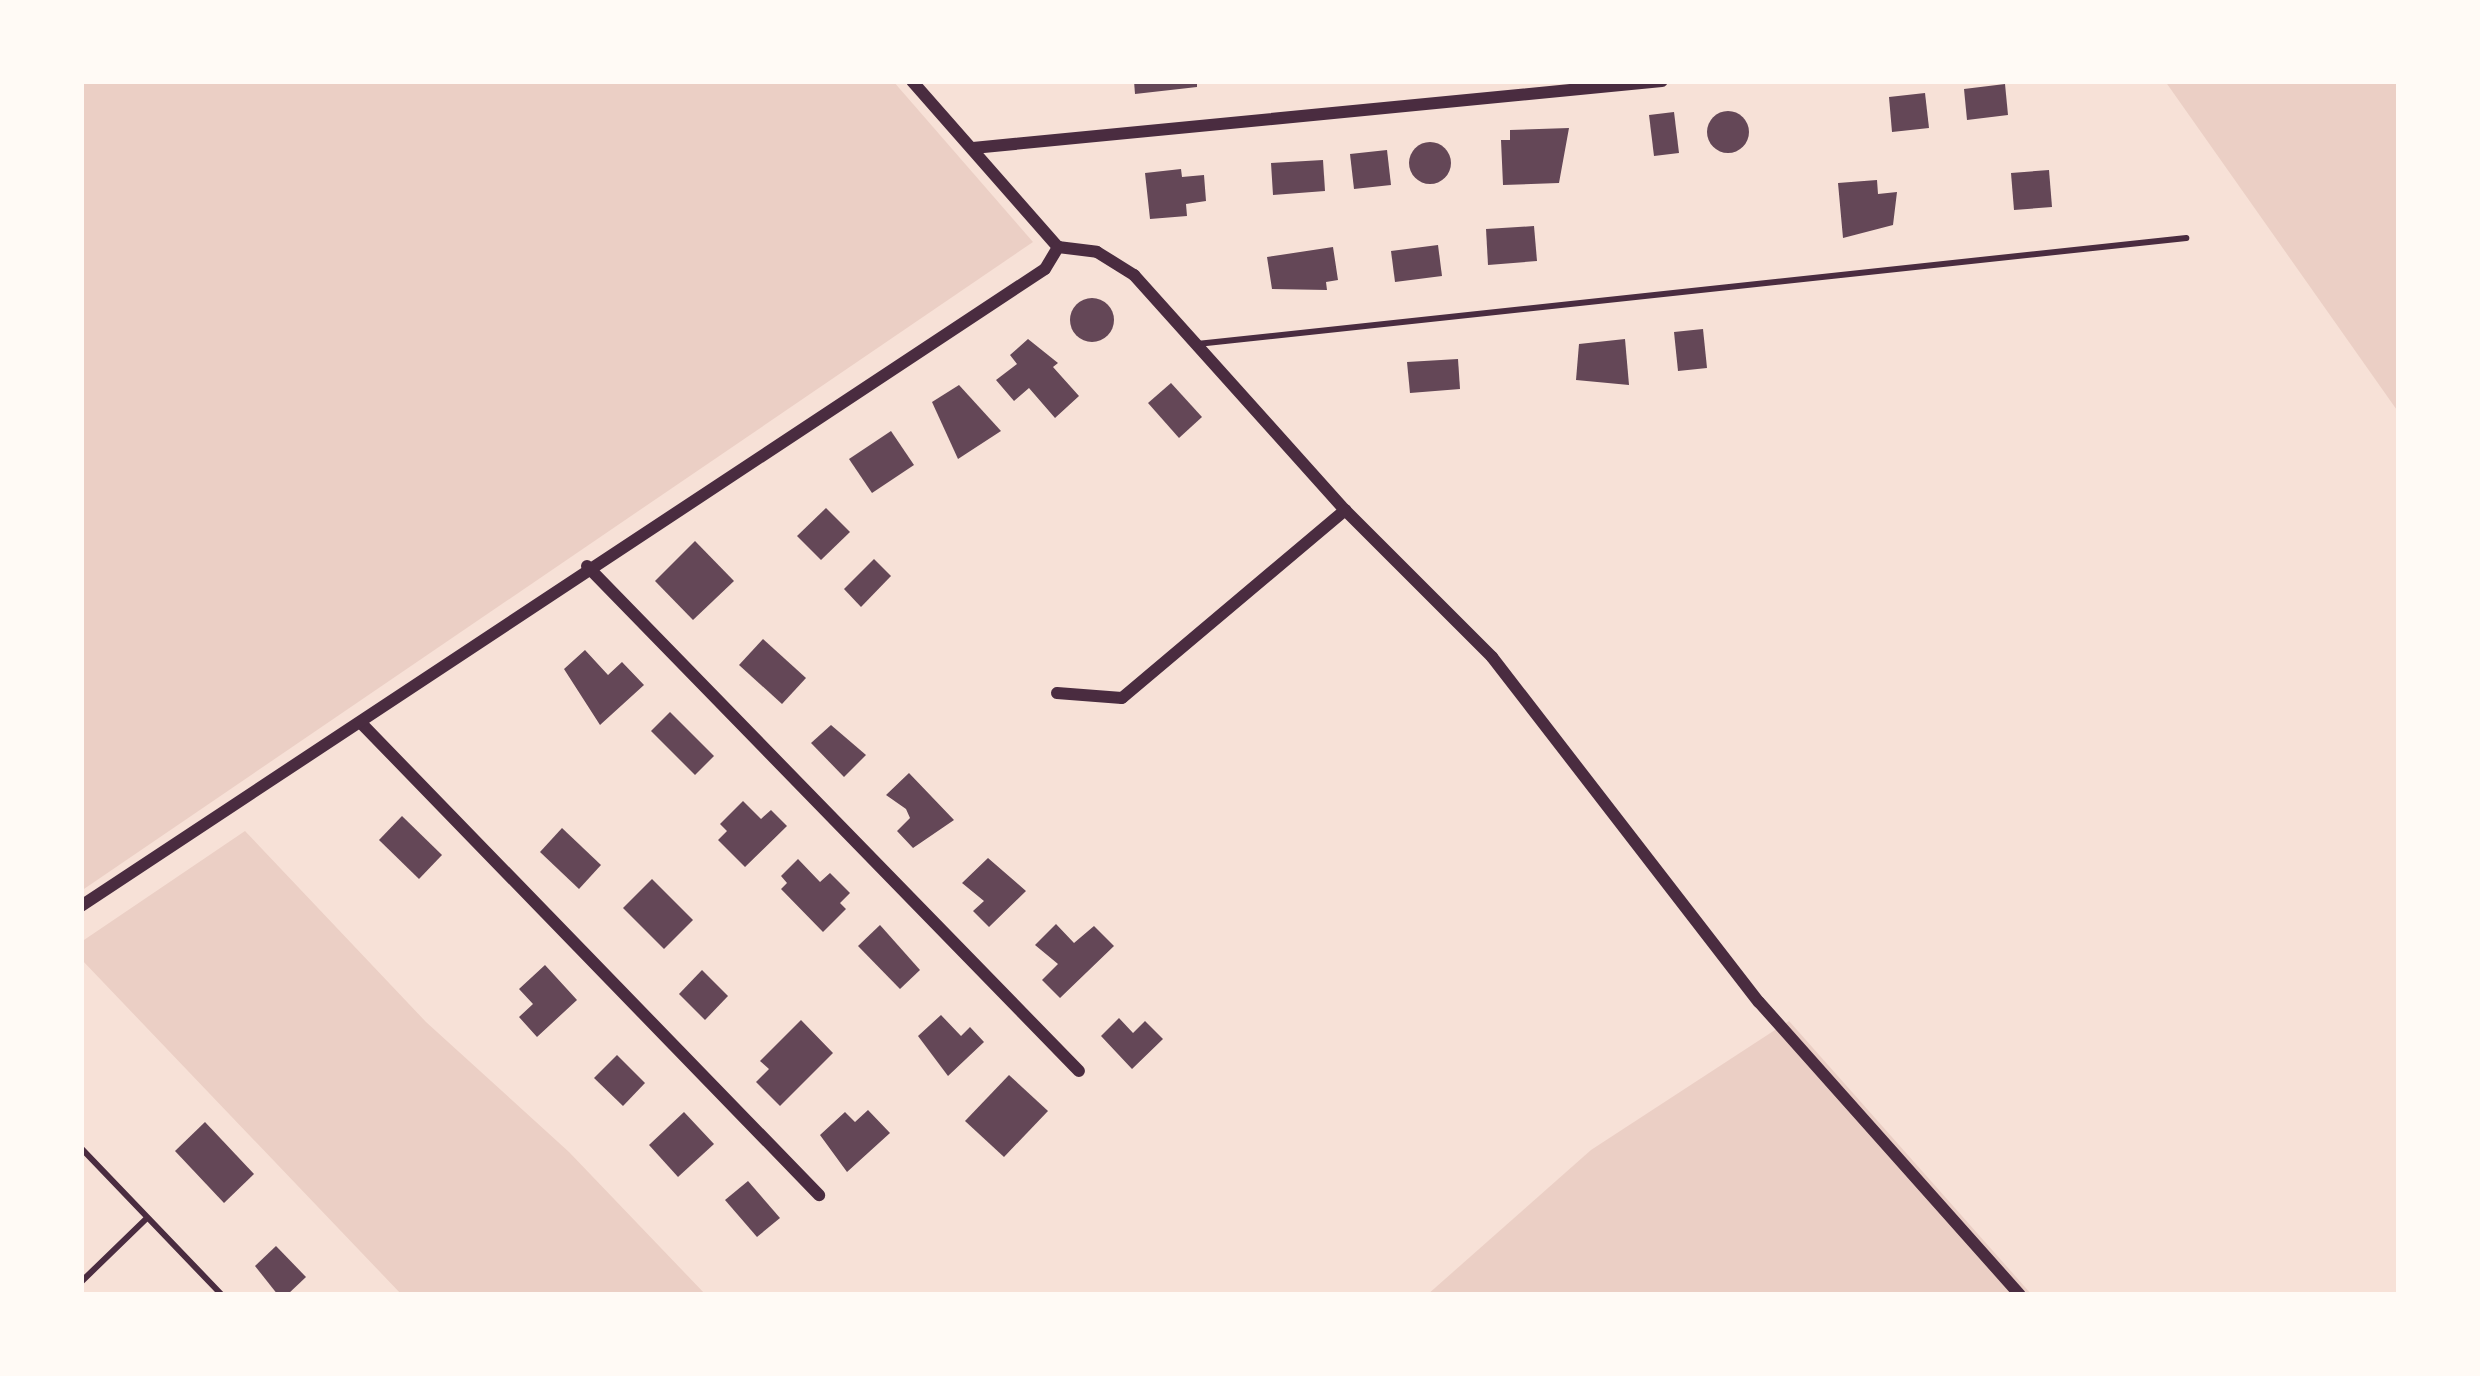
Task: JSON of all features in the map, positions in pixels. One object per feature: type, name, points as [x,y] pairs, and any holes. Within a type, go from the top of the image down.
[{"type":"street","points":[[912,81],[1058,247],[1097,252],[1134,275],[1345,510],[1492,657],[1759,1002],[2020,1295]]},
{"type":"street","points":[[973,148],[1662,81]]},
{"type":"street","points":[[81,906],[362,723],[587,566],[1045,269],[1058,247]]},
{"type":"street","points":[[1057,693],[1122,698],[1345,510]]},
{"type":"street","points":[[587,566],[1079,1071]]},
{"type":"street","points":[[362,723],[820,1196]]},
{"type":"lane","points":[[1194,344],[2186,238]]},
{"type":"lane","points":[[81,1148],[222,1295]]},
{"type":"lane","points":[[81,1282],[146,1219]]},
{"type":"shaded area","points":[[81,81],[893,81],[1033,242],[81,891]]},
{"type":"shaded area","points":[[2165,81],[2399,81],[2399,413]]},
{"type":"shaded area","points":[[245,831],[426,1022],[569,1152],[706,1295],[402,1295],[81,959],[81,942]]},
{"type":"shaded area","points":[[1789,1021],[2032,1295],[1427,1295],[1591,1150]]},
{"type":"building","points":[[1134,81],[1197,81],[1197,87],[1135,94]]},
{"type":"building","points":[[2005,84],[2008,115],[1967,120],[1964,89]]},
{"type":"building","points":[[1925,93],[1929,128],[1892,132],[1889,97]]},
{"type":"building","points":[[1728,111],[1743,117],[1749,132],[1743,147],[1728,153],[1713,147],[1707,132],[1713,117]]},
{"type":"building","points":[[1674,112],[1679,153],[1654,156],[1649,115]]},
{"type":"building","points":[[1569,128],[1559,183],[1503,185],[1501,140],[1510,140],[1510,130]]},
{"type":"building","points":[[1430,142],[1445,148],[1451,163],[1445,178],[1430,184],[1415,178],[1409,163],[1415,148]]},
{"type":"building","points":[[1387,150],[1391,185],[1354,189],[1350,154]]},
{"type":"building","points":[[1323,160],[1325,191],[1273,195],[1271,163]]},
{"type":"building","points":[[1181,169],[1182,177],[1204,175],[1206,201],[1186,204],[1187,216],[1150,219],[1145,173]]},
{"type":"building","points":[[2049,170],[2052,207],[2014,210],[2011,173]]},
{"type":"building","points":[[1877,180],[1878,194],[1897,192],[1893,225],[1843,238],[1838,183]]},
{"type":"building","points":[[1534,226],[1537,261],[1488,265],[1486,229]]},
{"type":"building","points":[[1438,245],[1442,276],[1395,282],[1391,251]]},
{"type":"building","points":[[1333,247],[1338,280],[1326,282],[1327,290],[1272,289],[1267,257]]},
{"type":"building","points":[[1092,298],[1107,305],[1114,320],[1107,335],[1092,342],[1077,335],[1070,320],[1077,305]]},
{"type":"building","points":[[1703,329],[1707,368],[1678,371],[1674,332]]},
{"type":"building","points":[[1028,339],[1058,363],[1053,367],[1079,396],[1055,418],[1029,388],[1014,401],[996,380],[1017,364],[1010,355]]},
{"type":"building","points":[[1625,339],[1629,385],[1576,380],[1579,344]]},
{"type":"building","points":[[1458,359],[1460,389],[1410,393],[1407,362]]},
{"type":"building","points":[[1171,383],[1202,417],[1179,438],[1148,403]]},
{"type":"building","points":[[959,385],[1001,431],[958,459],[932,402]]},
{"type":"building","points":[[891,431],[914,465],[872,493],[849,459]]},
{"type":"building","points":[[826,508],[850,532],[821,560],[797,536]]},
{"type":"building","points":[[695,541],[734,581],[693,620],[655,581]]},
{"type":"building","points":[[874,559],[891,576],[861,607],[844,589]]},
{"type":"building","points":[[763,639],[806,678],[782,704],[739,665]]},
{"type":"building","points":[[585,650],[608,675],[622,662],[644,685],[600,725],[564,669]]},
{"type":"building","points":[[670,712],[714,756],[695,775],[651,731]]},
{"type":"building","points":[[831,725],[866,755],[844,777],[811,743]]},
{"type":"building","points":[[909,773],[954,820],[913,848],[897,831],[910,818],[906,809],[886,795]]},
{"type":"building","points":[[743,801],[761,819],[771,810],[787,826],[745,867],[718,840],[727,831],[720,824]]},
{"type":"building","points":[[402,816],[442,855],[419,879],[379,840]]},
{"type":"building","points":[[562,828],[601,865],[579,889],[540,852]]},
{"type":"building","points":[[988,858],[1026,891],[989,927],[973,911],[984,901],[962,883]]},
{"type":"building","points":[[798,859],[820,882],[830,873],[850,893],[840,903],[846,909],[823,932],[781,889],[787,883],[781,876]]},
{"type":"building","points":[[652,879],[693,920],[664,949],[623,908]]},
{"type":"building","points":[[1056,924],[1074,943],[1094,926],[1114,946],[1060,998],[1042,980],[1058,964],[1035,945]]},
{"type":"building","points":[[880,925],[920,970],[900,989],[858,946]]},
{"type":"building","points":[[545,965],[577,1000],[537,1037],[519,1017],[533,1004],[519,989]]},
{"type":"building","points":[[702,970],[728,996],[705,1020],[679,994]]},
{"type":"building","points":[[941,1015],[961,1036],[970,1027],[984,1042],[948,1076],[918,1036]]},
{"type":"building","points":[[1119,1018],[1133,1033],[1145,1021],[1163,1039],[1132,1069],[1101,1036]]},
{"type":"building","points":[[801,1020],[833,1053],[780,1106],[756,1082],[769,1069],[760,1061]]},
{"type":"building","points":[[617,1055],[645,1083],[623,1106],[594,1078]]},
{"type":"building","points":[[1009,1075],[1048,1111],[1004,1157],[965,1121]]},
{"type":"building","points":[[868,1110],[890,1133],[847,1172],[820,1135],[845,1112],[855,1122]]},
{"type":"building","points":[[684,1112],[714,1144],[678,1177],[649,1145]]},
{"type":"building","points":[[205,1122],[254,1174],[224,1203],[175,1151]]},
{"type":"building","points":[[748,1181],[780,1218],[757,1237],[725,1200]]},
{"type":"building","points":[[276,1246],[306,1277],[287,1295],[278,1295],[255,1266]]}]
